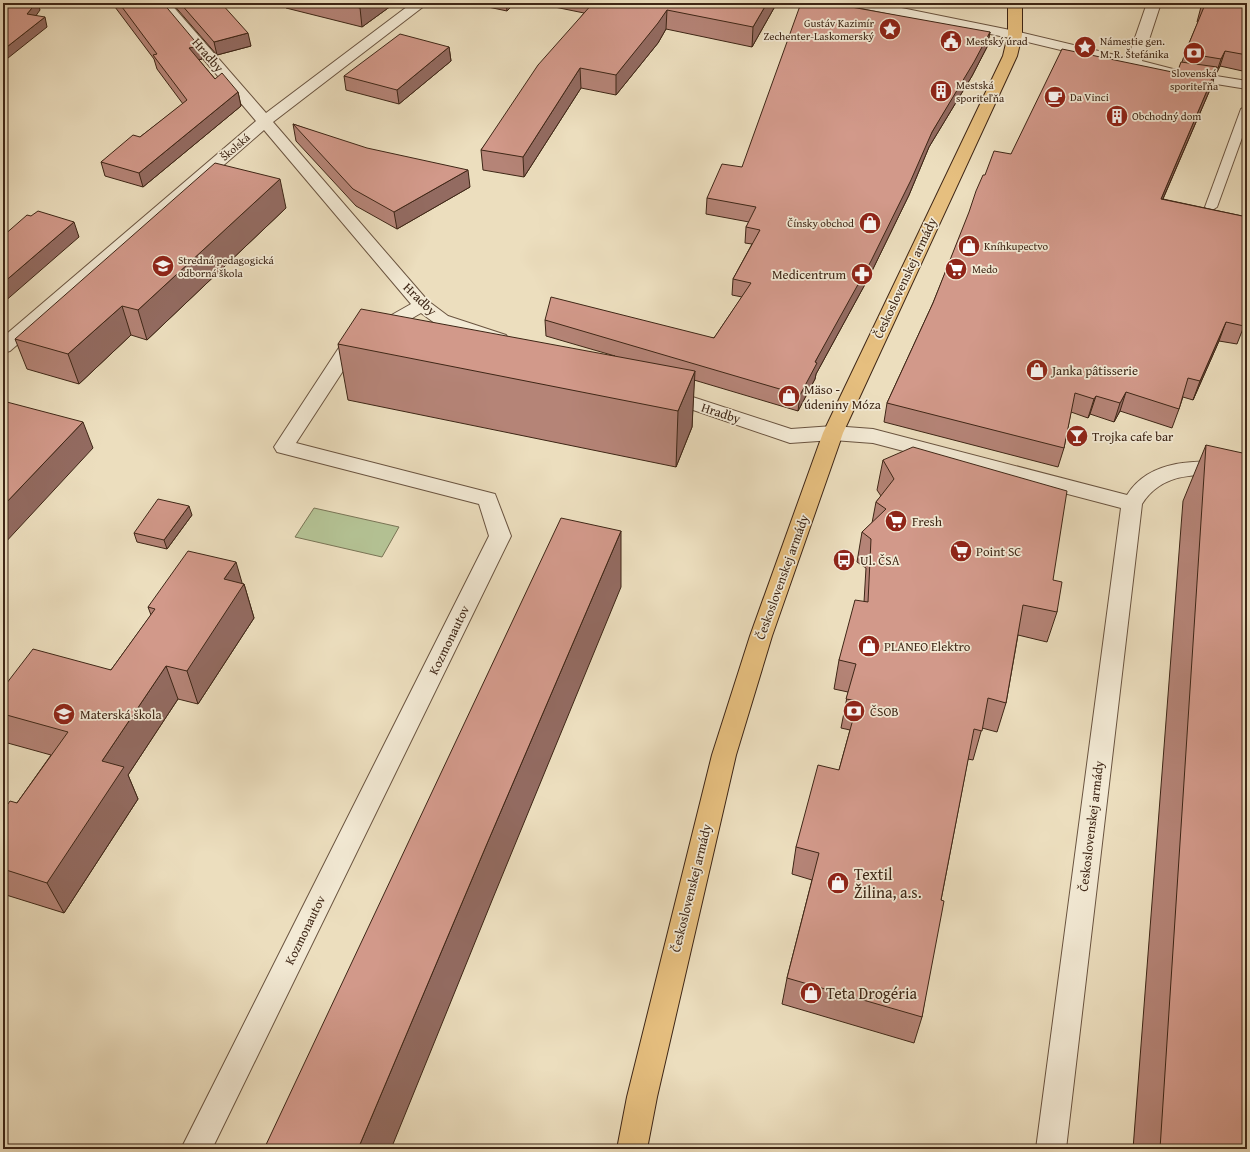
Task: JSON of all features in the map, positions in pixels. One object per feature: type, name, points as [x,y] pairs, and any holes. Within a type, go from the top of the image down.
[{"type":"main road","points":[[1015,3],[1015,35]]},
{"type":"main road","name":"Československej armády","points":[[632,1149],[642,1098],[724,754],[761,636],[833,433],[1010,56],[1015,35]]},
{"type":"street","name":"Hradby","points":[[163,3],[422,305],[442,320],[518,345]]},
{"type":"street","name":"Školská","points":[[3,347],[265,121],[421,3]]},
{"type":"street","points":[[856,3],[1015,35],[1174,72],[1247,85]]},
{"type":"street","points":[[1134,63],[1154,3]]},
{"type":"street","name":"Kozmonautov","points":[[196,1149],[500,536],[488,499],[284,447],[349,347],[422,305]]},
{"type":"street","name":"Hradby","points":[[646,388],[790,436],[833,433],[873,436],[1132,504]]},
{"type":"street","points":[[1132,504],[1149,482],[1165,474],[1184,470],[1247,470]]},
{"type":"street","name":"Československej armády","points":[[1051,1149],[1132,504]]},
{"type":"lane","points":[[1212,208],[1247,109]]},
{"type":"green space","points":[[314,508],[399,527],[382,557],[295,537]]},
{"type":"building","points":[[3,3],[36,3],[27,14],[45,17],[3,50]]},
{"type":"building","points":[[119,3],[163,3],[199,46],[189,48],[215,79],[222,73],[238,92],[139,173],[101,162],[133,135],[140,137],[187,100],[153,55],[157,54]]},
{"type":"building","points":[[180,3],[214,3],[215,5],[221,3],[248,33],[214,42]]},
{"type":"building","points":[[340,3],[367,3],[360,8]]},
{"type":"building","points":[[593,3],[767,3],[753,27],[667,10],[616,75],[580,68],[523,157],[481,150],[538,65]]},
{"type":"building","points":[[801,3],[829,3],[990,32],[974,62],[932,132],[911,180],[871,261],[815,362],[817,363],[800,395],[545,320],[551,297],[714,338],[751,283],[733,279],[760,230],[746,227],[756,207],[707,198],[722,164],[742,167]]},
{"type":"building","points":[[1203,3],[1247,3],[1247,55],[1225,51],[1221,59],[1185,53],[1204,7],[1202,7]]},
{"type":"building","points":[[400,34],[449,47],[397,90],[344,76]]},
{"type":"building","points":[[1062,49],[1177,73],[1181,62],[1217,67],[1161,199],[1247,217],[1247,299],[1244,326],[1226,322],[1200,381],[1188,378],[1179,409],[1126,392],[1120,403],[1096,396],[1094,399],[1075,393],[1064,448],[887,403],[933,303],[976,191],[983,175],[985,175],[994,151],[1011,154]]},
{"type":"building","points":[[293,124],[367,148],[468,170],[394,212],[353,189]]},
{"type":"building","points":[[215,163],[280,179],[138,310],[122,306],[68,354],[15,339]]},
{"type":"building","points":[[38,211],[74,222],[3,283],[3,236],[27,215],[31,216]]},
{"type":"building","points":[[361,309],[695,371],[678,411],[338,344]]},
{"type":"building","points":[[3,401],[83,422],[3,506]]},
{"type":"building","points":[[1206,445],[1247,454],[1247,1149],[1160,1149]]},
{"type":"building","points":[[913,447],[1067,491],[1053,580],[1062,582],[1057,612],[1023,605],[1006,703],[988,698],[982,731],[974,729],[941,900],[944,901],[922,1017],[787,978],[819,853],[796,847],[818,765],[839,770],[858,701],[846,699],[856,664],[839,660],[855,600],[868,602],[871,539],[862,532],[886,509],[876,502],[894,479],[883,460]]},
{"type":"building","points":[[158,499],[189,506],[164,540],[134,533]]},
{"type":"building","points":[[561,518],[621,531],[358,1149],[264,1149]]},
{"type":"building","points":[[188,551],[236,562],[224,579],[244,584],[187,671],[166,666],[102,761],[124,767],[47,883],[3,869],[3,811],[10,801],[17,803],[68,732],[3,714],[3,688],[33,649],[111,670],[155,609],[148,607]]},
{"type":"place","name":"Gustáv Kazimír Zechenter-Laskomerský","points":[[890,29]]},
{"type":"place","name":"Mestský úrad","points":[[951,41]]},
{"type":"place","name":"Námestie gen. M. R. Štefánika","points":[[1085,47]]},
{"type":"place","name":"Slovenská sporiteľňa","points":[[1194,53]]},
{"type":"place","name":"Mestská sporiteľňa","points":[[941,91]]},
{"type":"place","name":"Da Vinci","points":[[1055,97]]},
{"type":"place","name":"Obchodný dom","points":[[1117,116]]},
{"type":"place","name":"Čínsky obchod","points":[[870,223]]},
{"type":"place","name":"Kníhkupectvo","points":[[969,246]]},
{"type":"place","name":"Stredná pedagogická odborná škola","points":[[163,266]]},
{"type":"place","name":"Medo","points":[[956,269]]},
{"type":"place","name":"Medicentrum","points":[[862,274]]},
{"type":"place","name":"Janka pâtisserie","points":[[1037,370]]},
{"type":"place","name":"Mäso - údeniny Móza","points":[[789,396]]},
{"type":"place","name":"Trojka cafe bar","points":[[1077,436]]},
{"type":"place","name":"Fresh","points":[[896,521]]},
{"type":"place","name":"Point SC","points":[[961,551]]},
{"type":"place","name":"Ul. ČSA","points":[[844,560]]},
{"type":"place","name":"PLANEO Elektro","points":[[869,646]]},
{"type":"place","name":"ČSOB","points":[[854,711]]},
{"type":"place","name":"Materská škola","points":[[64,714]]},
{"type":"place","name":"Textil Žilina, a.s.","points":[[838,883]]},
{"type":"place","name":"Teta Drogéria","points":[[811,993]]}]
